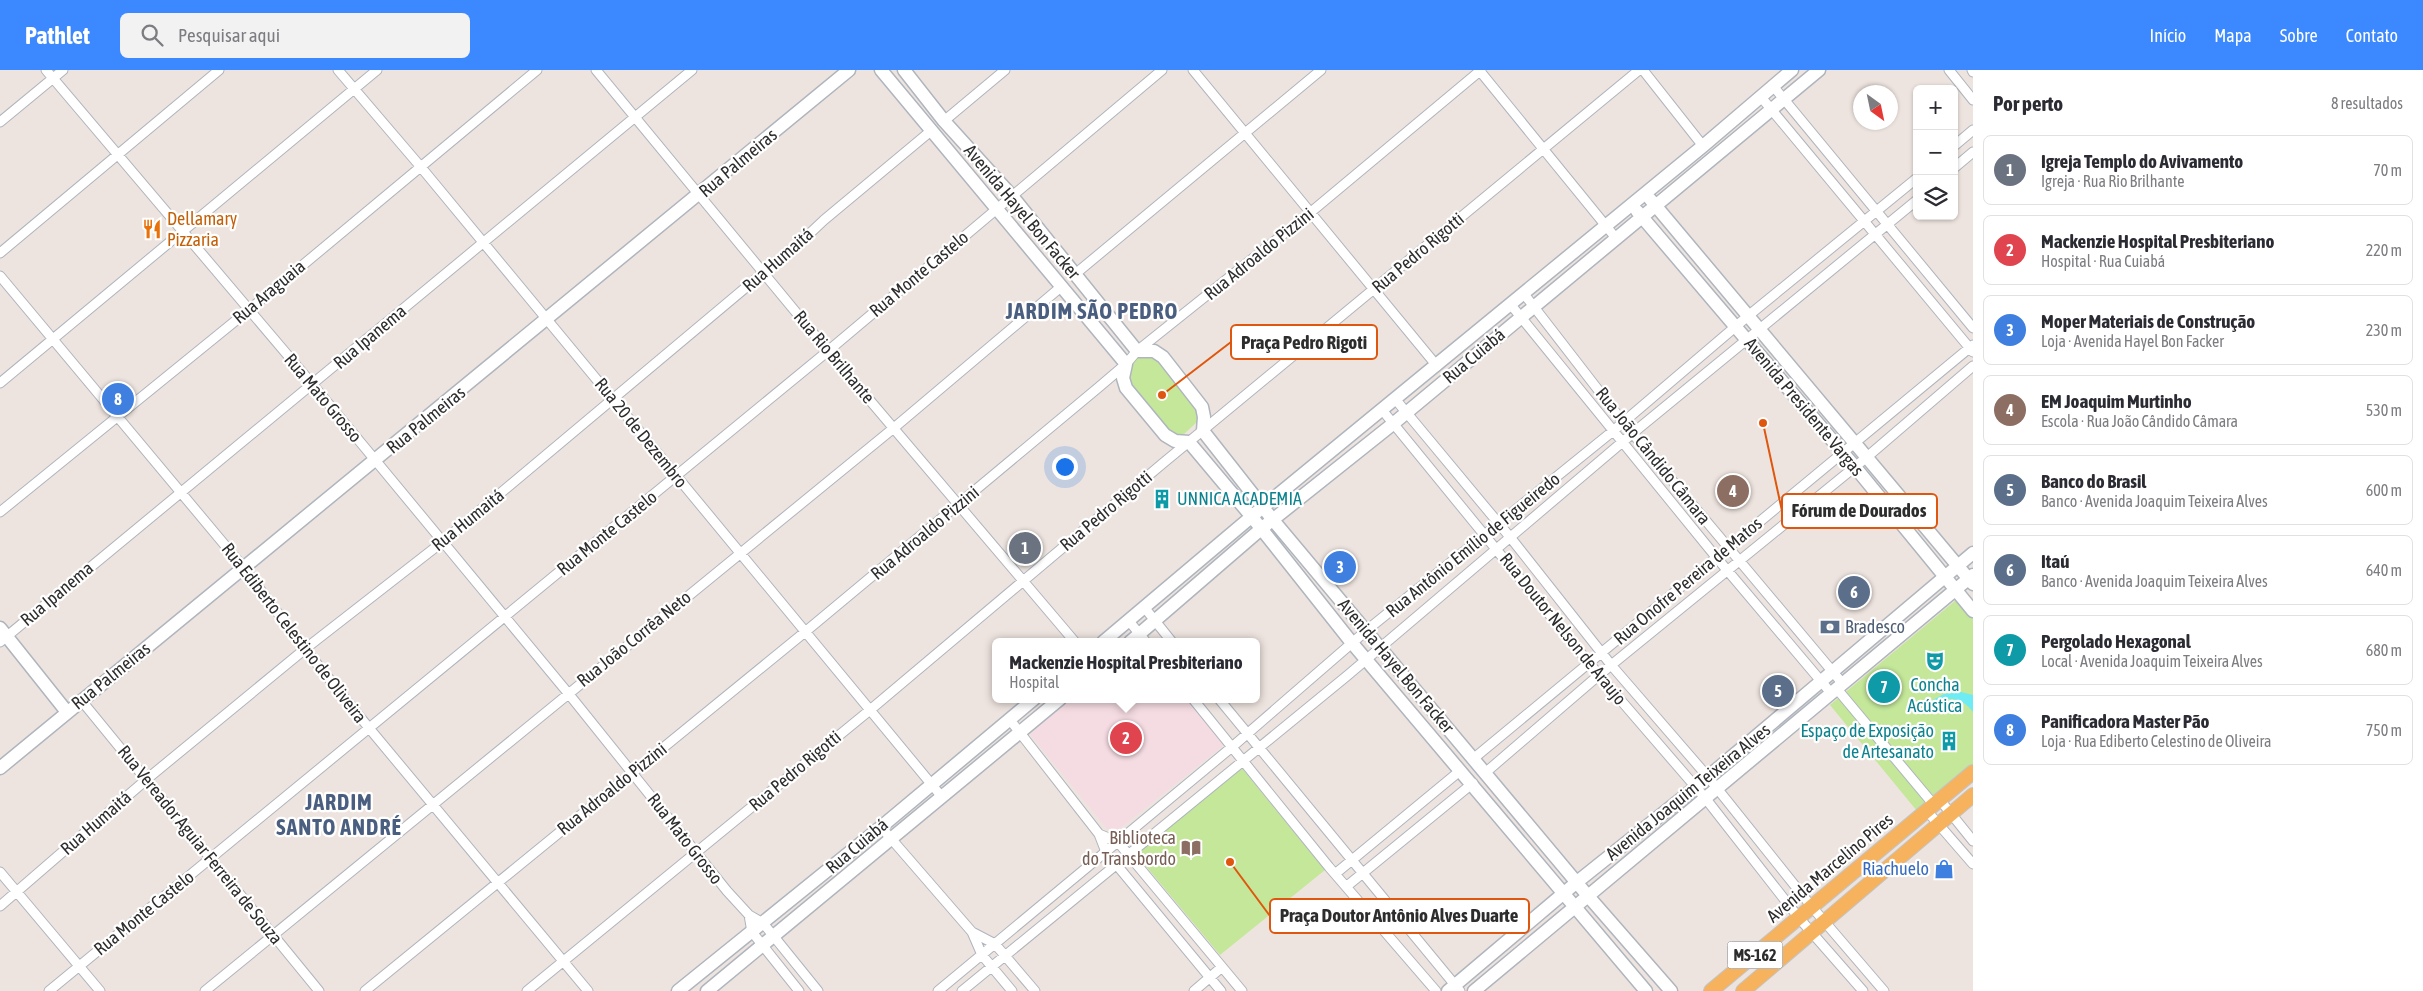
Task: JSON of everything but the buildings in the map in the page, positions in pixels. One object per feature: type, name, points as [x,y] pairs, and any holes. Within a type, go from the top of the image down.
[{"type":"main road","name":"Avenida Marcelino Pires","points":[[1711,991],[1973,772]]},
{"type":"main road","name":"Avenida Marcelino Pires","points":[[1743,991],[1973,795]]},
{"type":"street","name":"Rua Mato Grosso","points":[[46,70],[250,309],[568,693],[696,853],[749,915],[763,923],[818,991]]},
{"type":"street","points":[[0,122],[63,70]]},
{"type":"street","points":[[0,253],[219,70]]},
{"type":"street","name":"Rua 20 de Dezembro","points":[[338,70],[615,400],[739,553],[942,797]]},
{"type":"street","points":[[0,383],[377,70]]},
{"type":"street","name":"Rua Araguaia","points":[[0,512],[250,309],[537,70]]},
{"type":"street","name":"Rua Rio Brilhante","points":[[596,70],[828,351],[960,504],[1072,638]]},
{"type":"street","name":"Rua Ipanema","points":[[2,635],[313,385],[692,70]]},
{"type":"street","name":"Rua Palmeiras","points":[[0,768],[80,700],[376,462],[849,70]]},
{"type":"street","name":"Avenida Hayel Bon Facker","points":[[881,70],[1126,364]]},
{"type":"street","name":"Avenida Hayel Bon Facker","points":[[904,70],[944,120],[1012,196],[1137,351]]},
{"type":"street","points":[[944,120],[1005,70]]},
{"type":"street","name":"Rua Monte Castelo","points":[[49,991],[677,476],[1162,70]]},
{"type":"street","points":[[1192,70],[1246,132],[1437,366]]},
{"type":"street","points":[[1074,275],[1321,70]]},
{"type":"street","points":[[1480,70],[1615,237]]},
{"type":"street","name":"Rua Adroaldo Pizzini","points":[[366,991],[960,504],[1126,364],[1137,351],[1311,212],[1480,70]]},
{"type":"street","name":"Rua Pedro Rigotti","points":[[527,991],[870,710],[1189,442],[1639,70]]},
{"type":"street","points":[[1643,70],[1703,146]]},
{"type":"street","name":"Rua Cuiabá","points":[[1108,638],[1264,507],[1632,205],[1792,70]]},
{"type":"street","name":"Rua Cuiabá","points":[[1140,638],[1155,621],[1261,529],[1394,423],[1615,237],[1819,70]]},
{"type":"street","points":[[1949,70],[1973,100]]},
{"type":"street","points":[[1773,86],[1973,328]]},
{"type":"street","points":[[1761,97],[1972,349]]},
{"type":"street","name":"Rua Humaitá","points":[[0,906],[148,779],[305,650],[442,543],[615,400],[824,220],[932,130]]},
{"type":"street","points":[[1958,143],[1973,130]]},
{"type":"street","points":[[1958,165],[1973,152]]},
{"type":"street","name":"Rua Antônio Emílio de Figueiredo","points":[[938,991],[1118,842],[1367,630],[1500,524],[1748,316],[1913,181]]},
{"type":"street","name":"Avenida Presidente Vargas","points":[[1645,193],[1957,565],[1972,579]]},
{"type":"street","name":"Rua Antônio Emílio de Figueiredo","points":[[962,991],[1115,863],[1259,748],[1633,433],[1913,203]]},
{"type":"street","name":"Avenida Presidente Vargas","points":[[1632,205],[1855,467],[1973,611]]},
{"type":"street","name":"Rua Ediberto Celestino de Oliveira","points":[[0,276],[244,568],[305,650],[588,991]]},
{"type":"street","name":"Rua João Corrêa Neto","points":[[205,991],[894,427],[1062,286]]},
{"type":"street","name":"Rua João Cândido Câmara","points":[[1524,294],[1623,422],[1833,672],[1837,689],[1934,805],[1951,813],[1973,841]]},
{"type":"street","points":[[1511,305],[1716,557],[1821,681],[1837,689]]},
{"type":"street","name":"Rua Onofre Pereira de Matos","points":[[1473,759],[1716,557],[1972,349]]},
{"type":"street","points":[[1137,351],[1154,351],[1162,357],[1202,407],[1204,417],[1203,431]]},
{"type":"street","points":[[1126,364],[1123,378],[1126,388],[1165,435],[1175,441],[1189,442]]},
{"type":"street","name":"Rua Onofre Pereira de Matos","points":[[1485,773],[1599,675],[1855,467],[1973,366]]},
{"type":"street","name":"Rua Doutor Nelson de Araujo","points":[[1396,400],[1510,536],[1601,653],[1719,789],[1825,922],[1884,991]]},
{"type":"street","name":"Rua Doutor Nelson de Araujo","points":[[1383,411],[1599,675],[1706,799],[1799,918],[1863,991]]},
{"type":"street","name":"Avenida Hayel Bon Facker","points":[[1203,431],[1274,520],[1473,759],[1671,991]]},
{"type":"street","name":"Avenida Hayel Bon Facker","points":[[1189,442],[1252,517],[1352,643],[1473,783],[1646,991]]},
{"type":"street","name":"Avenida Joaquim Teixeira Alves","points":[[1454,989],[1577,882],[1708,777],[1973,552]]},
{"type":"street","name":"Avenida Joaquim Teixeira Alves","points":[[1474,991],[1719,789],[1955,590],[1972,579]]},
{"type":"street","points":[[1175,581],[1185,594]]},
{"type":"street","points":[[1144,607],[1169,638]]},
{"type":"street","points":[[1129,621],[1138,638]]},
{"type":"street","points":[[2,635],[67,712]]},
{"type":"street","name":"Rua Vereador Aguiar Ferreira de Souza","points":[[80,700],[148,779],[272,936],[319,991]]},
{"type":"street","name":"Rua Cuiabá","points":[[678,991],[881,827],[1029,703]]},
{"type":"street","name":"Rua Cuiabá","points":[[707,991],[1055,703]]},
{"type":"street","points":[[1196,703],[1335,874],[1436,991]]},
{"type":"street","points":[[1222,703],[1454,989]]},
{"type":"street","points":[[1010,720],[1099,834],[1106,852],[1209,978],[1221,991],[1233,980]]},
{"type":"street","points":[[1335,874],[1461,770]]},
{"type":"street","points":[[1347,886],[1473,783]]},
{"type":"street","name":"Rua João Cândido Câmara","points":[[1934,805],[1939,824],[1973,864]]},
{"type":"street","points":[[881,827],[972,932],[982,955],[1012,991]]},
{"type":"street","points":[[1099,834],[1118,842],[1242,991]]},
{"type":"street","points":[[0,872],[100,991]]},
{"type":"street","points":[[749,915],[752,932],[762,947],[799,991]]},
{"type":"street","points":[[972,932],[995,944],[1035,991]]},
{"type":"street","points":[[1194,991],[1222,967]]},
{"type":"shaded area","points":[[1064,703],[1190,703],[1224,745],[1112,835],[1028,732]]},
{"type":"green space","points":[[1142,355],[1157,358],[1196,405],[1197,422],[1183,435],[1175,437],[1128,385],[1129,365]]},
{"type":"green space","points":[[1956,600],[1973,619],[1973,764],[1917,811],[1830,705]]},
{"type":"green space","points":[[1241,767],[1325,870],[1220,955],[1135,853]]},
{"type":"water","points":[[1961,692],[1973,695],[1973,712],[1965,704],[1955,699],[1945,699],[1934,704],[1931,701],[1944,694]]},
{"type":"place","name":"Dellamary Pizzaria","points":[[152,229]]},
{"type":"place","name":"Praça Pedro Rigoti","points":[[1162,395]]},
{"type":"place","name":"Panificadora Master Pão","points":[[118,399]]},
{"type":"place","name":"Fórum de Dourados","points":[[1763,423]]},
{"type":"place","name":"EM Joaquim Murtinho","points":[[1733,491]]},
{"type":"place","name":"UNNICA ACADEMIA","points":[[1162,499]]},
{"type":"place","name":"Igreja Templo do Avivamento","points":[[1025,548]]},
{"type":"place","name":"Moper Materiais de Construção","points":[[1340,567]]},
{"type":"place","name":"Itaú","points":[[1854,592]]},
{"type":"place","name":"Bradesco","points":[[1830,627]]},
{"type":"place","name":"Concha Acústica","points":[[1935,661]]},
{"type":"place","name":"Pergolado Hexagonal","points":[[1884,687]]},
{"type":"place","name":"Banco do Brasil","points":[[1778,691]]},
{"type":"place","name":"Mackenzie Hospital Presbiteriano","points":[[1126,738]]},
{"type":"place","name":"Espaço de Exposição de Artesanato","points":[[1949,741]]},
{"type":"place","name":"Biblioteca do Transbordo","points":[[1191,848]]},
{"type":"place","name":"Praça Doutor Antônio Alves Duarte","points":[[1230,862]]},
{"type":"place","name":"Riachuelo","points":[[1944,869]]},
{"type":"district","name":"JARDIM SÃO PEDRO","points":[[1092,311]]},
{"type":"district","name":"JARDIM SANTO ANDRÉ","points":[[339,814]]}]
